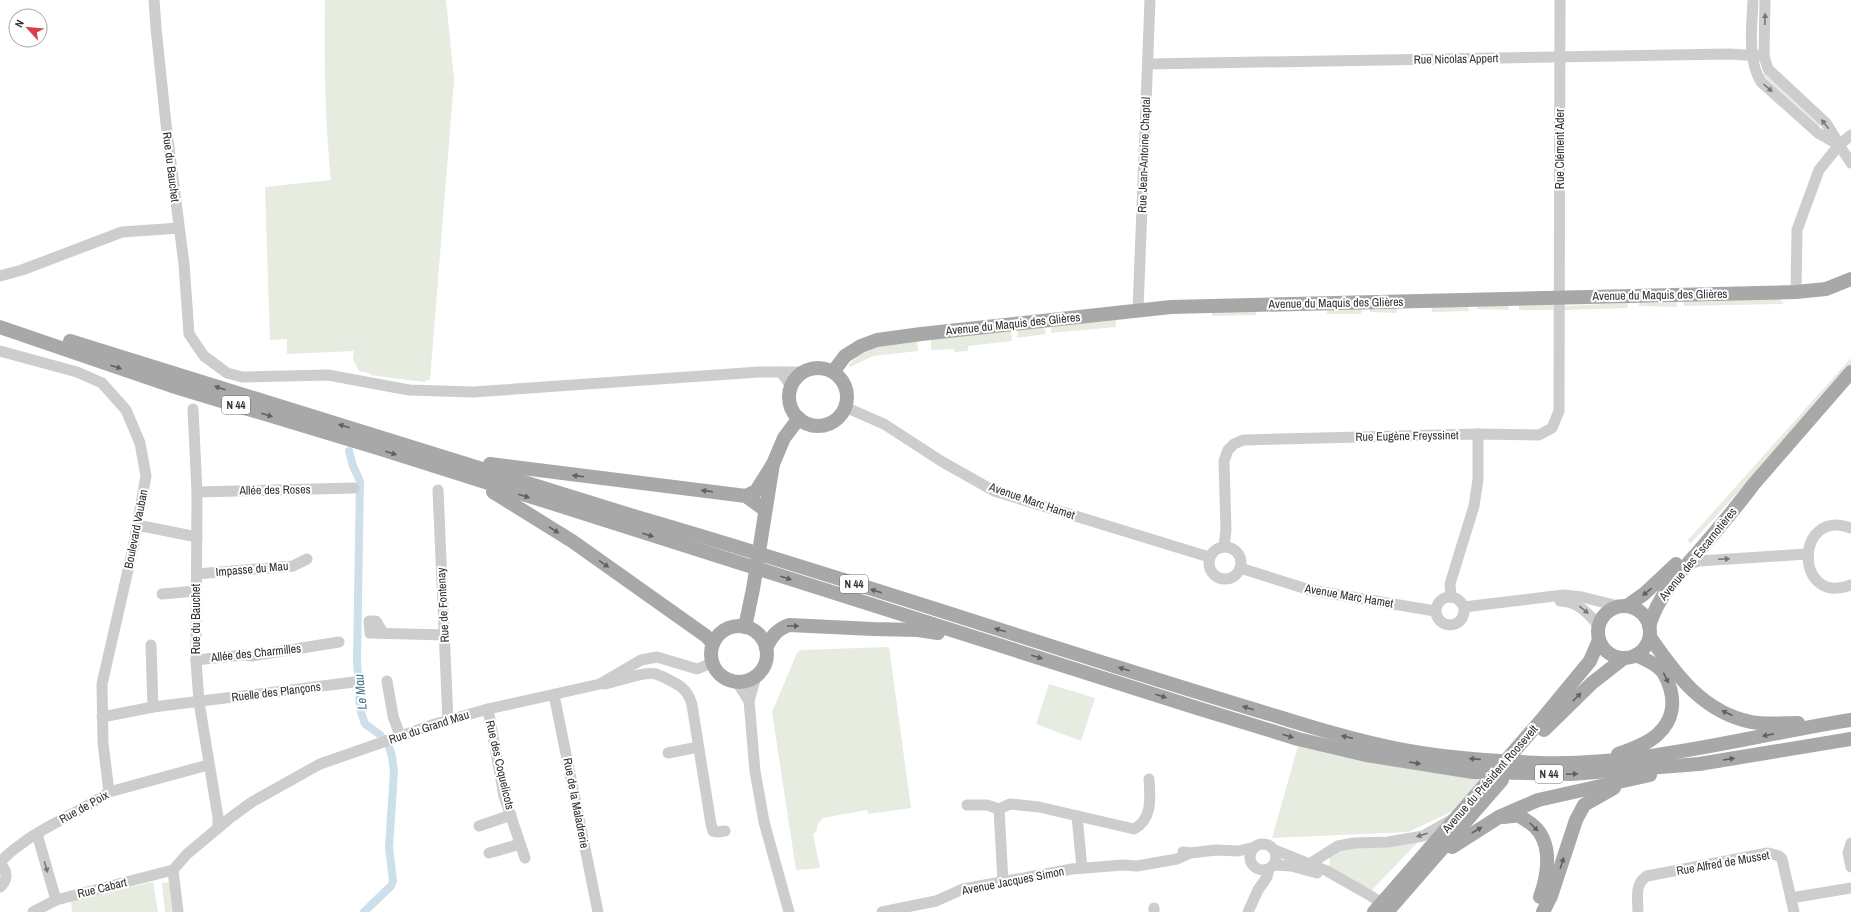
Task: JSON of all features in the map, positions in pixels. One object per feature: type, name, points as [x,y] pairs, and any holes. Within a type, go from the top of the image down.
[{"type":"main road","name":"Avenue du Maquis des Glières","points":[[833,372],[845,356],[861,346],[877,340],[905,335],[1138,310],[1171,307],[1796,292],[1826,289],[1851,279]]},
{"type":"main road","name":"N 44","points":[[0,317],[98,350],[724,542],[1181,688],[1335,734],[1408,751],[1465,758],[1543,763],[1598,760],[1688,750],[1851,720]]},
{"type":"main road","name":"N 44","points":[[0,327],[172,386],[381,449],[474,480],[1291,737],[1366,755],[1472,772],[1571,774],[1699,764],[1851,739]]},
{"type":"main road","points":[[818,368],[833,372],[844,384],[846,399],[845,407],[837,418],[825,424],[815,425],[806,423],[793,411],[789,394],[791,386],[802,372],[818,368]]},
{"type":"main road","name":"Avenue des Escarnotières","points":[[1649,631],[1655,608],[1665,591],[1740,503],[1753,485],[1851,372]]},
{"type":"main road","points":[[746,496],[756,490],[772,464],[784,438],[799,418]]},
{"type":"main road","points":[[421,450],[503,466],[746,496],[765,510]]},
{"type":"main road","points":[[744,627],[753,589],[772,464]]},
{"type":"main road","points":[[474,480],[572,541],[706,636],[713,644]]},
{"type":"main road","name":"Avenue des Escarnotières","points":[[1623,606],[1644,594],[1665,576],[1731,505],[1753,485]]},
{"type":"main road","points":[[1598,760],[1646,743],[1656,736],[1670,716],[1672,708],[1672,693],[1661,670],[1654,664],[1630,657],[1616,657],[1608,653],[1599,640],[1598,625],[1606,613],[1623,606],[1641,612],[1649,631],[1678,677],[1701,698],[1726,714],[1752,722],[1834,723]]},
{"type":"main road","points":[[766,648],[758,634],[744,627],[729,628],[722,632],[713,644],[711,650],[712,664],[722,677],[737,682],[745,682],[756,676],[764,665],[766,648],[773,634],[778,629],[789,625],[918,630],[973,636]]},
{"type":"main road","points":[[1630,657],[1645,648],[1649,631]]},
{"type":"main road","name":"Avenue du Président Roosevelt","points":[[1380,908],[1433,859],[1478,800],[1546,721],[1590,660],[1599,640]]},
{"type":"main road","name":"Avenue du Président Roosevelt","points":[[1546,721],[1592,683],[1630,657]]},
{"type":"main road","points":[[1433,859],[1468,835],[1499,817],[1538,800],[1699,764]]},
{"type":"main road","points":[[1543,912],[1551,896],[1576,820],[1584,805],[1627,780]]},
{"type":"main road","name":"Avenue du Président Roosevelt","points":[[1398,892],[1457,817],[1478,800]]},
{"type":"main road","points":[[1499,817],[1519,816],[1535,826],[1546,846],[1548,858],[1546,880],[1534,912]]},
{"type":"street","name":"Rue du Bauchet","points":[[154,0],[166,124],[184,264],[189,334],[204,356],[227,373],[242,377],[280,378],[328,375],[408,390],[473,392],[781,372]]},
{"type":"street","name":"Rue Jean-Antoine Chaptal","points":[[1138,310],[1150,0]]},
{"type":"street","name":"Rue Clément Ader","points":[[1559,297],[1560,0]]},
{"type":"street","points":[[1752,0],[1752,54],[1757,74],[1762,82],[1818,133],[1851,151]]},
{"type":"street","points":[[1765,0],[1764,56],[1768,69],[1826,123],[1851,163]]},
{"type":"street","name":"Rue Nicolas Appert","points":[[1148,64],[1752,54],[1764,56]]},
{"type":"street","points":[[1796,292],[1797,230],[1819,170],[1839,145],[1851,135]]},
{"type":"street","points":[[0,276],[22,270],[122,232],[179,228]]},
{"type":"street","name":"Rue Eugène Freyssinet","points":[[1224,546],[1226,530],[1224,462],[1231,447],[1243,440],[1478,434],[1539,436],[1552,428],[1559,410],[1559,297]]},
{"type":"street","name":"Boulevard Vauban","points":[[0,352],[77,372],[102,383],[126,410],[140,443],[146,476],[137,525],[102,684],[103,742],[109,792]]},
{"type":"street","points":[[781,372],[802,372]]},
{"type":"street","points":[[781,372],[791,386]]},
{"type":"street","name":"Avenue Marc Hamet","points":[[845,407],[884,424],[941,461],[994,491],[1209,558]]},
{"type":"street","name":"Rue du Bauchet","points":[[193,409],[197,492],[196,660],[199,702],[208,765],[218,817],[218,828]]},
{"type":"street","points":[[1451,597],[1450,584],[1474,506],[1478,479],[1478,434]]},
{"type":"street","name":"Allée des Roses","points":[[197,492],[354,488]]},
{"type":"street","name":"Rue de Fontenay","points":[[438,490],[448,720]]},
{"type":"street","points":[[137,525],[197,537]]},
{"type":"street","points":[[1851,528],[1831,526],[1822,530],[1814,536],[1809,545],[1807,554],[1808,566],[1817,580],[1831,587],[1839,588],[1851,585]]},
{"type":"street","points":[[1224,546],[1238,552],[1241,563],[1240,568],[1234,576],[1225,579],[1215,576],[1209,568],[1209,558],[1215,550],[1224,546]]},
{"type":"street","points":[[1686,565],[1698,561],[1807,554]]},
{"type":"street","name":"Impasse du Mau","points":[[196,574],[293,566],[307,559]]},
{"type":"street","name":"Avenue Marc Hamet","points":[[1240,568],[1310,590],[1436,610]]},
{"type":"street","points":[[162,594],[196,591]]},
{"type":"street","points":[[1464,610],[1563,595],[1582,597],[1623,606]]},
{"type":"street","points":[[1447,597],[1451,597],[1459,600],[1464,610],[1460,622],[1456,625],[1446,626],[1438,620],[1436,610],[1439,602],[1447,597]]},
{"type":"street","points":[[1464,610],[1482,612],[1548,601],[1563,600],[1586,611],[1598,625]]},
{"type":"street","points":[[383,633],[444,635]]},
{"type":"street","name":"Allée des Charmilles","points":[[196,660],[243,655],[252,656],[339,642]]},
{"type":"street","points":[[151,645],[152,707]]},
{"type":"street","name":"Rue du Grand Mau","points":[[173,870],[187,854],[252,802],[320,764],[448,720],[488,709],[600,684],[641,660],[657,657],[697,669],[712,664]]},
{"type":"street","points":[[600,684],[618,682],[648,674],[655,674],[685,690],[690,699],[713,831],[725,831]]},
{"type":"street","points":[[756,676],[749,701],[755,771],[764,822],[789,912]]},
{"type":"street","points":[[387,681],[397,737]]},
{"type":"street","name":"Ruelle des Plançons","points":[[102,717],[152,707],[354,682]]},
{"type":"street","points":[[737,682],[749,701]]},
{"type":"street","name":"Rue de la Maladrerie","points":[[554,695],[598,912]]},
{"type":"street","name":"Rue des Coquelicots","points":[[488,709],[504,796],[525,858]]},
{"type":"street","points":[[668,752],[698,747]]},
{"type":"street","name":"Rue de Poix","points":[[0,864],[13,850],[36,834],[96,801],[109,792],[208,765]]},
{"type":"street","points":[[967,805],[987,805],[999,809],[1010,804],[1039,807],[1134,829],[1141,825],[1149,812],[1149,779]]},
{"type":"street","points":[[999,809],[1003,882]]},
{"type":"street","points":[[479,826],[511,815]]},
{"type":"street","points":[[1077,816],[1082,868]]},
{"type":"street","points":[[1311,863],[1338,846],[1354,843],[1388,842],[1423,836],[1457,817]]},
{"type":"street","points":[[36,834],[56,900]]},
{"type":"street","points":[[1258,890],[1250,855],[1255,847],[1264,843],[1268,844],[1275,850],[1311,863],[1343,879],[1380,908],[1392,912]]},
{"type":"street","points":[[1851,843],[1848,853],[1851,867]]},
{"type":"street","points":[[489,853],[520,844]]},
{"type":"street","name":"Avenue Jacques Simon","points":[[882,912],[936,901],[963,889],[1082,868],[1123,865],[1136,859],[1176,852],[1190,853],[1216,850],[1238,851],[1255,847]]},
{"type":"street","points":[[0,848],[13,850]]},
{"type":"street","points":[[1248,912],[1258,890],[1277,858],[1275,850]]},
{"type":"street","points":[[1238,851],[1261,870],[1271,867],[1291,866],[1343,879]]},
{"type":"street","name":"Rue Alfred de Musset","points":[[1638,912],[1638,887],[1647,876],[1768,853],[1779,856],[1782,859],[1794,912]]},
{"type":"street","points":[[0,864],[5,870],[6,879],[0,887]]},
{"type":"street","points":[[173,870],[178,912]]},
{"type":"street","name":"Rue Cabart","points":[[33,912],[56,900],[173,870]]},
{"type":"street","points":[[1791,898],[1851,888]]},
{"type":"shaded area","points":[[325,0],[446,0],[454,80],[430,379],[424,382],[370,375],[369,373],[359,371],[353,359],[354,351],[287,354],[287,339],[270,340],[265,187],[331,180],[325,90]]},
{"type":"shaded area","points":[[1767,72],[1822,123],[1817,129],[1760,75]]},
{"type":"shaded area","points":[[1779,298],[1784,304],[1684,306],[1684,300]]},
{"type":"shaded area","points":[[1677,302],[1677,307],[1639,306],[1639,303]]},
{"type":"shaded area","points":[[1550,303],[1554,306],[1555,310],[1519,310],[1519,305]]},
{"type":"shaded area","points":[[1627,303],[1628,308],[1564,310],[1564,306]]},
{"type":"shaded area","points":[[1508,305],[1509,310],[1477,309],[1477,306]]},
{"type":"shaded area","points":[[1468,306],[1469,311],[1432,312],[1432,307]]},
{"type":"shaded area","points":[[1370,308],[1397,308],[1397,313],[1370,312]]},
{"type":"shaded area","points":[[1362,309],[1361,314],[1327,314],[1327,310]]},
{"type":"shaded area","points":[[1256,311],[1256,315],[1212,316],[1212,312]]},
{"type":"shaded area","points":[[1116,317],[1116,327],[1051,333],[1052,324]]},
{"type":"shaded area","points":[[1044,326],[1046,334],[1017,338],[1018,330]]},
{"type":"shaded area","points":[[1011,331],[1012,341],[968,346],[968,351],[954,352],[954,349],[931,350],[931,339]]},
{"type":"shaded area","points":[[917,341],[918,351],[873,356],[850,367],[849,365],[856,358],[872,349]]},
{"type":"shaded area","points":[[1851,358],[1851,364],[1812,410],[1690,544],[1688,540]]},
{"type":"shaded area","points":[[889,647],[911,808],[868,814],[867,810],[823,818],[818,824],[816,832],[813,834],[820,868],[796,870],[772,712],[797,653],[801,650]]},
{"type":"shaded area","points":[[1049,684],[1095,698],[1081,741],[1036,724]]},
{"type":"shaded area","points":[[1298,746],[1353,758],[1482,780],[1455,810],[1408,832],[1272,838]]},
{"type":"shaded area","points":[[1420,840],[1372,890],[1329,869],[1330,857],[1336,849]]},
{"type":"shaded area","points":[[153,882],[158,912],[72,912],[71,901]]},
{"type":"shaded area","points":[[169,882],[172,912],[165,912],[162,883]]},
{"type":"waterway","name":"Le Mau","points":[[349,451],[353,466],[360,481],[357,659],[360,709],[365,724],[379,734],[388,744],[392,756],[394,772],[389,847],[393,881],[391,886],[364,912]]}]
